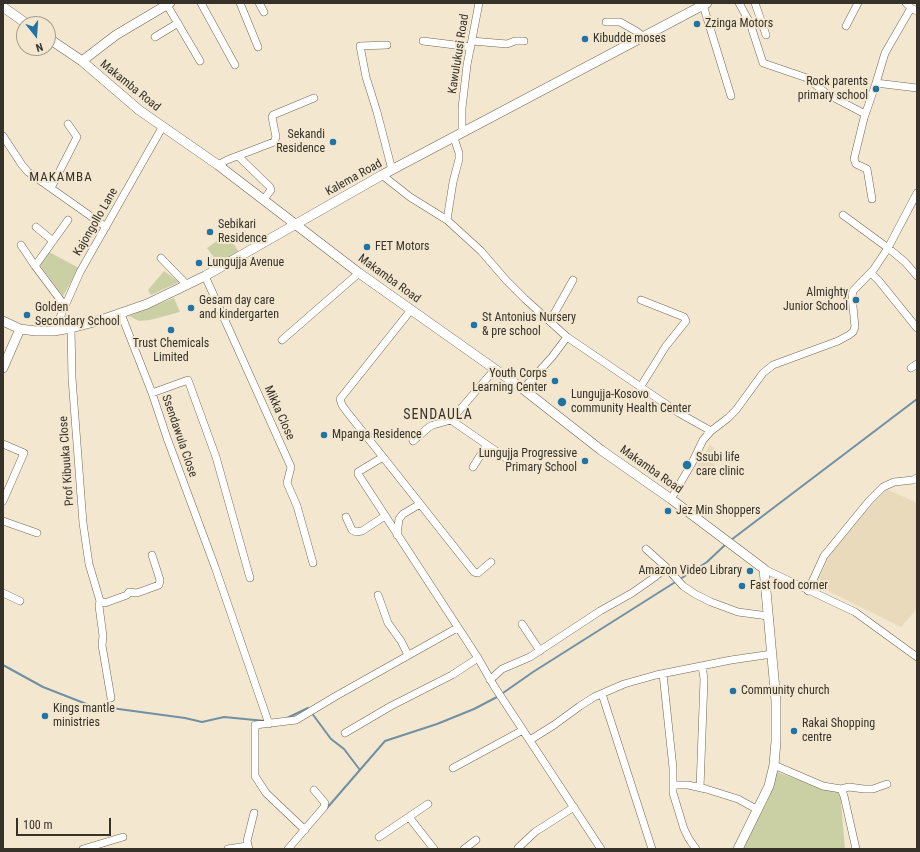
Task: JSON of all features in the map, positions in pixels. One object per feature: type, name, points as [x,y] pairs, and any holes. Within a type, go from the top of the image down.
[{"type":"street","points":[[201,3],[232,57],[235,65]]},
{"type":"street","points":[[240,3],[258,47]]},
{"type":"street","points":[[259,3],[264,12]]},
{"type":"street","name":"Kawulukusi Road","points":[[447,220],[453,182],[459,159],[458,135],[464,87],[479,3]]},
{"type":"street","points":[[738,3],[750,23],[763,63],[807,78],[827,94],[865,114]]},
{"type":"street","points":[[755,3],[766,35]]},
{"type":"street","points":[[846,26],[858,3]]},
{"type":"street","points":[[82,62],[116,35],[169,4],[178,23],[200,60]]},
{"type":"street","points":[[701,5],[731,96]]},
{"type":"street","name":"Kalema Road","points":[[3,321],[20,329],[36,331],[71,328],[121,314],[147,304],[205,276],[392,170],[644,37],[701,5]]},
{"type":"street","points":[[3,7],[16,16]]},
{"type":"street","points":[[872,199],[867,169],[856,164],[854,161],[865,114],[885,53],[911,7]]},
{"type":"street","points":[[606,22],[620,22],[644,37]]},
{"type":"street","points":[[155,37],[178,23]]},
{"type":"street","points":[[423,41],[471,44],[507,44],[524,41]]},
{"type":"street","name":"Makamba Road","points":[[56,44],[82,62],[139,110],[218,165],[359,273],[523,389],[601,450],[672,499],[764,569]]},
{"type":"street","points":[[387,45],[360,46],[366,77],[392,170]]},
{"type":"street","points":[[876,83],[917,88]]},
{"type":"street","points":[[218,165],[272,144],[276,141],[272,117],[274,114],[314,98]]},
{"type":"street","points":[[51,188],[77,137],[68,124]]},
{"type":"street","name":"Kajongollo Lane","points":[[54,330],[80,272],[163,126]]},
{"type":"street","points":[[3,136],[28,172],[106,227]]},
{"type":"street","points":[[238,156],[270,187],[271,190],[264,199]]},
{"type":"street","points":[[382,176],[410,198],[447,220],[481,251],[525,299],[567,337],[679,413],[711,431]]},
{"type":"street","points":[[672,499],[703,440],[711,431],[736,410],[768,368],[838,341],[849,335],[856,327],[852,294],[853,291],[871,273],[888,248],[917,193]]},
{"type":"street","points":[[843,215],[888,248],[917,276]]},
{"type":"street","points":[[35,266],[68,220]]},
{"type":"street","points":[[36,227],[53,241]]},
{"type":"street","points":[[21,245],[65,306]]},
{"type":"street","points":[[161,258],[187,285]]},
{"type":"street","points":[[282,340],[359,273]]},
{"type":"street","points":[[871,273],[917,328]]},
{"type":"street","name":"Mikka Close","points":[[205,276],[291,467],[287,483],[296,506],[313,563]]},
{"type":"street","points":[[550,321],[573,280]]},
{"type":"street","points":[[641,300],[684,317],[686,323],[666,346],[641,386]]},
{"type":"street","points":[[411,310],[340,399],[347,412],[475,573],[490,562]]},
{"type":"street","name":"Ssendawula Close","points":[[121,314],[152,393],[167,438],[215,567],[268,720]]},
{"type":"street","name":"Prof Kibuuka Close","points":[[71,328],[72,378],[83,523],[89,564],[100,601],[99,606],[104,636],[102,645],[111,698]]},
{"type":"street","points":[[3,368],[20,329]]},
{"type":"street","points":[[523,389],[552,357],[567,337]]},
{"type":"street","points":[[414,441],[433,425],[451,420],[495,369]]},
{"type":"street","points":[[152,393],[188,380],[216,457],[250,578]]},
{"type":"street","points":[[451,420],[506,458]]},
{"type":"street","points":[[3,444],[24,453],[3,501]]},
{"type":"street","points":[[473,467],[487,445]]},
{"type":"street","points":[[383,457],[358,472],[358,474],[457,628],[478,658],[490,680],[601,849]]},
{"type":"street","points":[[808,591],[824,556],[869,501],[883,487],[894,482],[913,480],[917,478]]},
{"type":"street","points":[[397,535],[399,519],[403,514],[420,504]]},
{"type":"street","points":[[346,517],[350,527],[356,532],[385,516]]},
{"type":"street","points":[[3,521],[37,533]]},
{"type":"street","points":[[646,549],[666,567],[683,586],[694,594],[738,612],[768,616]]},
{"type":"street","points":[[100,601],[105,603],[127,596],[129,592],[137,593],[160,585],[160,580],[152,555]]},
{"type":"street","points":[[490,680],[502,669],[530,657],[600,611],[632,593],[655,577],[666,567]]},
{"type":"street","points":[[764,569],[855,612],[917,657]]},
{"type":"street","points":[[738,849],[758,810],[768,786],[774,765],[777,723],[764,569]]},
{"type":"street","points":[[3,593],[20,601]]},
{"type":"street","points":[[378,595],[388,623],[401,641],[408,656]]},
{"type":"street","points":[[522,624],[540,650]]},
{"type":"street","points":[[305,830],[266,793],[255,776],[255,725],[268,720],[296,720],[457,628]]},
{"type":"street","points":[[530,740],[580,706],[624,684],[702,666],[772,654]]},
{"type":"street","points":[[345,733],[391,706],[452,676],[478,658]]},
{"type":"street","points":[[700,788],[704,679],[702,666]]},
{"type":"street","points":[[663,674],[668,712],[675,803],[684,829],[696,849]]},
{"type":"street","points":[[602,694],[652,849]]},
{"type":"street","points":[[453,768],[523,730]]},
{"type":"street","points":[[774,765],[823,786],[841,789],[873,789],[887,784]]},
{"type":"street","points":[[673,785],[688,785],[738,799],[758,810]]},
{"type":"street","points":[[841,789],[844,796],[856,849]]},
{"type":"street","points":[[288,849],[324,807],[325,803],[314,790]]},
{"type":"street","points":[[379,837],[428,804]]},
{"type":"street","points":[[518,848],[535,832],[574,808]]},
{"type":"street","points":[[228,849],[248,847],[248,835],[254,813]]},
{"type":"street","points":[[409,817],[434,849]]},
{"type":"street","points":[[83,849],[123,837]]},
{"type":"street","points":[[464,849],[476,840]]},
{"type":"shaded area","points":[[710,445],[718,451],[710,461],[715,464],[709,472],[697,465]]},
{"type":"shaded area","points":[[887,489],[917,503],[917,609],[901,627],[816,585],[834,545]]},
{"type":"green space","points":[[227,234],[239,252],[218,263],[207,248]]},
{"type":"green space","points":[[49,252],[79,268],[63,296],[40,265]]},
{"type":"green space","points":[[164,271],[179,282],[151,295],[148,290]]},
{"type":"green space","points":[[174,298],[180,312],[150,320],[139,321],[129,316]]},
{"type":"green space","points":[[777,772],[823,789],[840,791],[845,849],[742,849],[767,802]]},
{"type":"waterway","points":[[731,540],[917,399]]},
{"type":"waterway","points":[[503,693],[533,672],[707,562],[726,544]]},
{"type":"waterway","points":[[3,665],[43,687],[89,705],[185,718],[202,722],[224,717],[265,721]]},
{"type":"waterway","points":[[327,808],[385,741],[437,724],[474,709],[497,697]]},
{"type":"waterway","points":[[287,718],[308,708],[331,739],[344,749],[360,770]]},
{"type":"place","name":"Zzinga Motors","points":[[697,24]]},
{"type":"place","name":"Kibudde moses","points":[[585,39]]},
{"type":"place","name":"Rock parents primary school","points":[[876,89]]},
{"type":"place","name":"Sekandi Residence","points":[[333,142]]},
{"type":"place","name":"Sebikari Residence","points":[[210,232]]},
{"type":"place","name":"FET Motors","points":[[367,247]]},
{"type":"place","name":"Lungujja Avenue","points":[[199,263]]},
{"type":"place","name":"Almighty Junior School","points":[[856,300]]},
{"type":"place","name":"Gesam day care and kindergarten","points":[[191,308]]},
{"type":"place","name":"Golden Secondary School","points":[[27,315]]},
{"type":"place","name":"St Antonius Nursery & pre school","points":[[474,325]]},
{"type":"place","name":"Trust Chemicals Limited","points":[[171,330]]},
{"type":"place","name":"Youth Corps Learning Center","points":[[555,381]]},
{"type":"place","name":"Lungujja-Kosovo community Health Center","points":[[562,402]]},
{"type":"place","name":"Mpanga Residence","points":[[324,435]]},
{"type":"place","name":"Lungujja Progressive Primary School","points":[[585,461]]},
{"type":"place","name":"Ssubi life care clinic","points":[[687,465]]},
{"type":"place","name":"Jez Min Shoppers","points":[[668,511]]},
{"type":"place","name":"Amazon Video Library","points":[[750,571]]},
{"type":"place","name":"Fast food corner","points":[[742,586]]},
{"type":"place","name":"Community church","points":[[733,691]]},
{"type":"place","name":"Kings mantle ministries","points":[[45,716]]},
{"type":"place","name":"Rakai Shopping centre","points":[[794,731]]},
{"type":"district","name":"MAKAMBA","points":[[61,178]]},
{"type":"district","name":"SENDAULA","points":[[438,415]]}]
